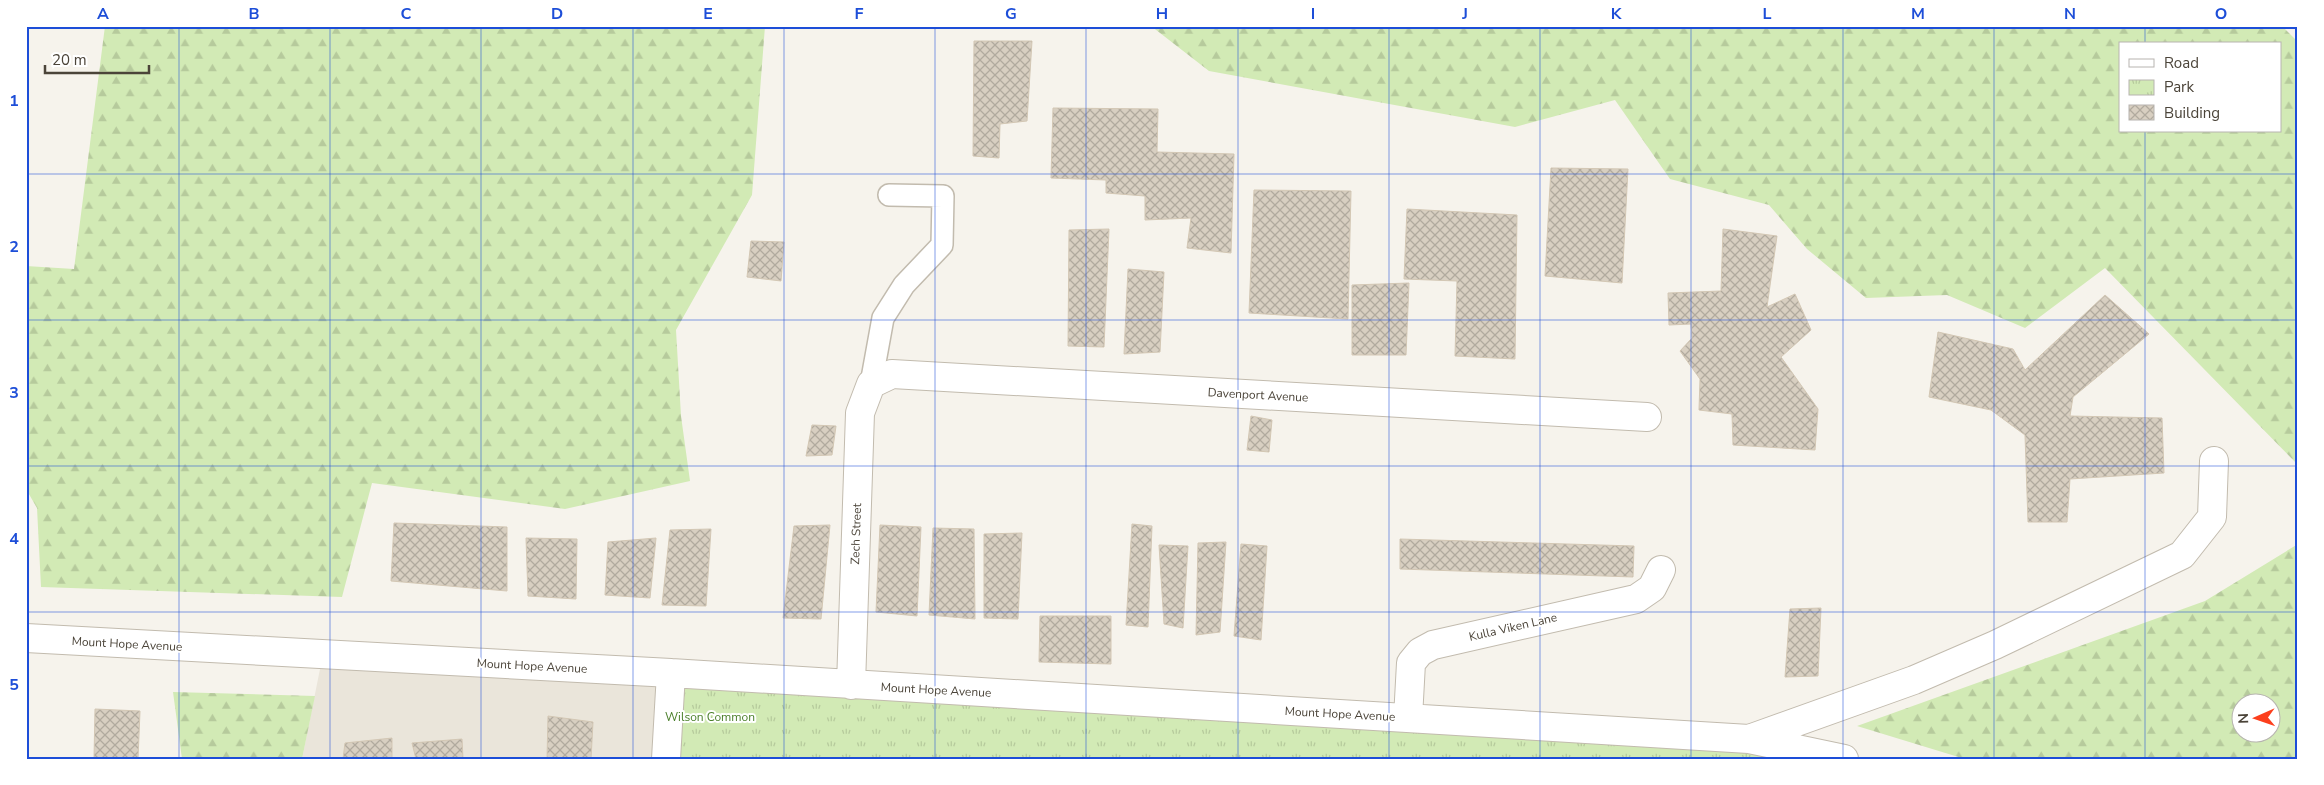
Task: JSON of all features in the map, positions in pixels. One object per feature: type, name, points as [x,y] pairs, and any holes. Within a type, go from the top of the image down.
[{"type":"street","name":"Davenport Avenue","points":[[871,384],[892,374],[1647,417]]},
{"type":"street","name":"Zech Street","points":[[851,685],[860,413],[871,384]]},
{"type":"street","points":[[1749,739],[1914,680],[1986,649],[2182,555],[2212,517],[2214,461]]},
{"type":"street","name":"Kulla Viken Lane","points":[[1408,718],[1412,663],[1420,652],[1433,645],[1636,600],[1652,588],[1661,570]]},
{"type":"street","name":"Mount Hope Avenue","points":[[26,638],[671,673],[1749,739],[1844,759]]},
{"type":"street","points":[[666,759],[671,673]]},
{"type":"lane","points":[[871,384],[883,318],[904,285],[942,246],[943,196],[889,195]]},
{"type":"shaded area","points":[[323,654],[671,673],[666,759],[302,759]]},
{"type":"green space","points":[[105,26],[765,26],[752,195],[676,330],[681,416],[690,481],[565,509],[372,483],[342,597],[41,587],[37,508],[26,489],[26,266],[74,269]]},
{"type":"green space","points":[[1151,26],[2282,26],[2298,42],[2298,465],[2105,268],[2025,328],[1947,295],[1866,298],[1807,249],[1769,205],[1670,179],[1615,100],[1515,127],[1209,71]]},
{"type":"green space","points":[[2298,544],[2298,759],[1965,759],[1857,726],[2205,601]]},
{"type":"green space","name":"Wilson Common","points":[[671,673],[1844,759],[666,759]]},
{"type":"green space","points":[[173,692],[315,696],[302,759],[182,759]]},
{"type":"building","points":[[974,41],[1032,41],[1027,121],[1000,124],[999,158],[973,156]]},
{"type":"building","points":[[1053,108],[1158,109],[1157,152],[1234,154],[1231,253],[1187,248],[1191,218],[1145,220],[1145,196],[1106,193],[1106,180],[1051,178]]},
{"type":"building","points":[[1551,168],[1628,169],[1622,283],[1545,276]]},
{"type":"building","points":[[1254,190],[1351,191],[1348,319],[1249,313]]},
{"type":"building","points":[[1407,209],[1517,215],[1515,359],[1455,356],[1457,281],[1404,279]]},
{"type":"building","points":[[1109,229],[1104,347],[1068,346],[1069,230]]},
{"type":"building","points":[[1723,229],[1777,236],[1767,307],[1795,294],[1811,330],[1781,357],[1818,409],[1815,450],[1733,445],[1732,414],[1699,410],[1700,379],[1680,351],[1692,338],[1691,324],[1669,325],[1668,293],[1721,291]]},
{"type":"building","points":[[751,241],[784,242],[781,281],[747,277]]},
{"type":"building","points":[[1128,269],[1164,272],[1160,352],[1124,354]]},
{"type":"building","points":[[1409,283],[1406,355],[1352,355],[1352,285]]},
{"type":"building","points":[[2105,295],[2149,334],[2073,397],[2070,416],[2162,418],[2164,473],[2070,479],[2067,522],[2028,522],[2025,435],[1991,410],[1929,397],[1938,332],[2013,349],[2025,370]]},
{"type":"building","points":[[1251,416],[1272,420],[1269,452],[1247,450]]},
{"type":"building","points":[[812,425],[836,426],[832,455],[806,456]]},
{"type":"building","points":[[394,523],[507,527],[507,591],[391,581]]},
{"type":"building","points":[[1132,524],[1152,526],[1148,627],[1126,625]]},
{"type":"building","points":[[830,525],[821,619],[783,618],[794,526]]},
{"type":"building","points":[[880,525],[921,527],[917,616],[876,612]]},
{"type":"building","points":[[933,528],[974,529],[975,619],[929,615]]},
{"type":"building","points":[[711,529],[706,606],[662,605],[670,530]]},
{"type":"building","points":[[1022,533],[1018,619],[984,618],[984,534]]},
{"type":"building","points":[[526,538],[577,539],[576,599],[528,596]]},
{"type":"building","points":[[656,538],[650,598],[605,595],[608,542]]},
{"type":"building","points":[[1400,539],[1634,546],[1633,577],[1400,569]]},
{"type":"building","points":[[1226,542],[1220,632],[1196,635],[1198,543]]},
{"type":"building","points":[[1241,544],[1267,546],[1261,640],[1234,636]]},
{"type":"building","points":[[1159,545],[1188,546],[1183,628],[1164,624]]},
{"type":"building","points":[[1821,608],[1818,676],[1785,677],[1790,609]]},
{"type":"building","points":[[1040,616],[1111,616],[1111,664],[1039,662]]},
{"type":"building","points":[[95,709],[140,711],[138,759],[94,759]]},
{"type":"building","points":[[548,716],[593,722],[591,759],[547,759]]},
{"type":"building","points":[[392,738],[392,759],[343,759],[345,743]]},
{"type":"building","points":[[462,739],[463,759],[416,759],[412,743]]}]
